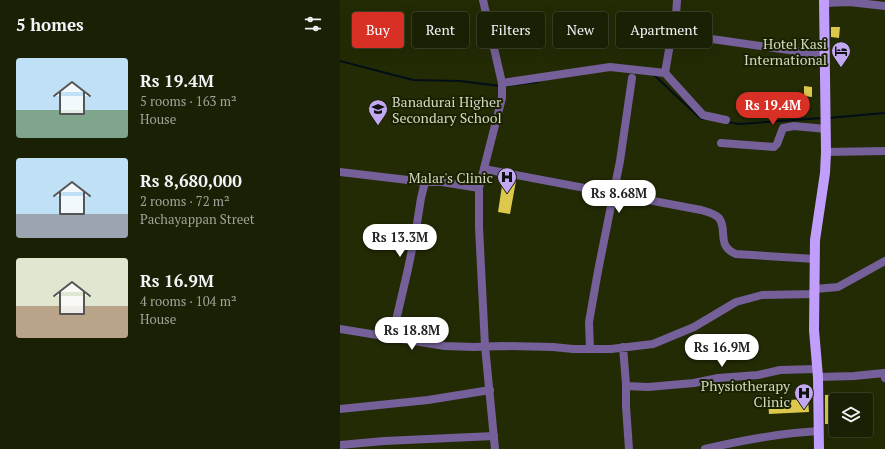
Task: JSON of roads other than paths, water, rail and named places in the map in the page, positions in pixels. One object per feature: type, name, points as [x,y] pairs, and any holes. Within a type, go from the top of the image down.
[{"type":"main road","points":[[819,449],[814,330],[815,240],[825,173],[826,152],[824,1]]},
{"type":"street","points":[[483,0],[502,83],[502,98],[479,188],[479,227],[485,346],[495,449]]},
{"type":"street","points":[[677,12],[678,0]]},
{"type":"street","points":[[824,1],[885,6]]},
{"type":"street","points":[[712,39],[824,55]]},
{"type":"street","points":[[665,73],[669,48]]},
{"type":"street","points":[[502,83],[610,67],[665,73],[703,115],[726,120]]},
{"type":"street","points":[[590,349],[589,322],[620,161],[632,78]]},
{"type":"street","points":[[721,143],[774,147],[777,144],[783,128],[826,121]]},
{"type":"street","points":[[826,152],[885,151]]},
{"type":"street","points":[[484,169],[712,213],[718,217],[721,223],[723,241],[730,252],[736,254],[815,259]]},
{"type":"street","points":[[340,172],[426,182],[442,182],[479,188]]},
{"type":"street","points":[[393,338],[416,230],[421,198],[426,182]]},
{"type":"street","points":[[340,329],[445,346],[590,349],[623,348],[653,344],[676,335],[694,327],[736,302],[762,295],[815,291],[838,287],[885,261]]},
{"type":"street","points":[[623,348],[629,449]]},
{"type":"street","points":[[626,386],[648,387],[798,369],[817,373],[854,376],[885,374]]},
{"type":"street","points":[[340,409],[428,400],[490,390]]},
{"type":"street","points":[[705,449],[768,435],[819,431]]},
{"type":"street","points":[[340,445],[384,441],[494,436]]},
{"type":"waterway","points":[[340,61],[413,80],[460,81],[500,86]]},
{"type":"waterway","points":[[653,74],[700,118],[703,119]]},
{"type":"waterway","points":[[504,86],[538,82]]},
{"type":"waterway","points":[[828,118],[885,113]]},
{"type":"waterway","points":[[727,122],[739,124],[822,118]]},
{"type":"place","name":"Hotel Kasi International","points":[[841,68]]},
{"type":"place","name":"Banadurai Higher Secondary School","points":[[378,126]]},
{"type":"place","name":"Malar's Clinic","points":[[507,194]]},
{"type":"place","name":"Physiotherapy Clinic","points":[[804,410]]}]
